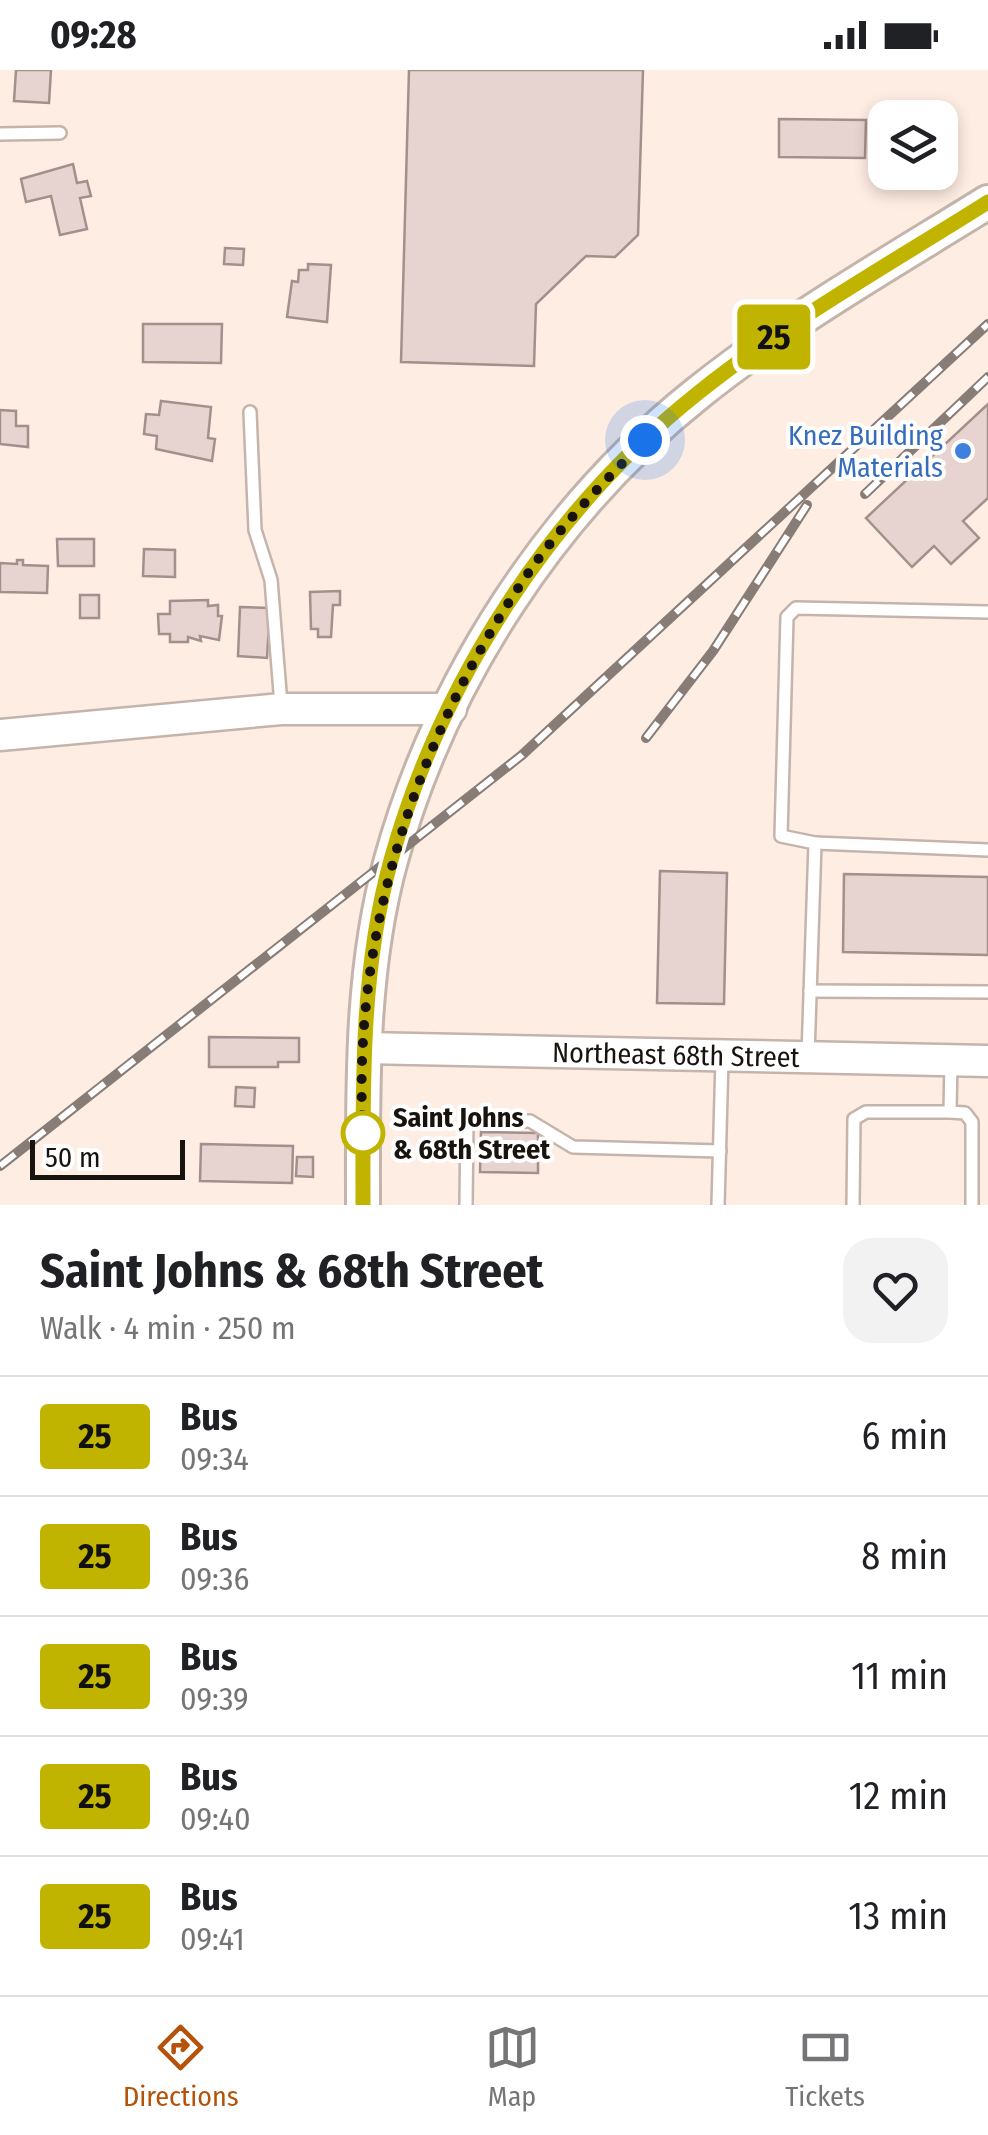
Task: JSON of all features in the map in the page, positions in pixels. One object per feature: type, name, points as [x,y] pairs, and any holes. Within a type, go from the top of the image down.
[{"type":"main road","points":[[363,1205],[364,1048],[373,956],[391,860],[451,710],[483,643],[536,562],[645,440],[762,344],[988,202]]},
{"type":"street","points":[[0,736],[281,709],[451,710]]},
{"type":"street","name":"Northeast 68th Street","points":[[364,1048],[988,1061]]},
{"type":"lane","points":[[0,134],[60,133]]},
{"type":"lane","points":[[250,412],[255,530],[271,580],[281,709]]},
{"type":"lane","points":[[988,612],[796,608],[787,617],[781,836],[815,844],[988,850]]},
{"type":"lane","points":[[808,1058],[815,844]]},
{"type":"lane","points":[[810,991],[988,992]]},
{"type":"lane","points":[[718,1205],[722,1055]]},
{"type":"lane","points":[[950,1112],[952,1061]]},
{"type":"lane","points":[[853,1205],[854,1119],[859,1114],[950,1112],[965,1113],[972,1122],[972,1205]]},
{"type":"lane","points":[[466,1205],[467,1120],[530,1121],[572,1147],[720,1151]]},
{"type":"building","points":[[16,70],[51,70],[49,103],[14,101]]},
{"type":"building","points":[[409,70],[643,70],[638,235],[615,257],[586,256],[536,304],[534,366],[401,362]]},
{"type":"building","points":[[779,119],[866,120],[865,158],[779,157]]},
{"type":"building","points":[[73,164],[77,183],[87,181],[91,196],[80,198],[87,229],[60,235],[51,196],[26,202],[21,179]]},
{"type":"building","points":[[225,248],[244,249],[243,265],[224,264]]},
{"type":"building","points":[[308,264],[331,265],[327,322],[287,317],[292,281],[298,282],[299,270],[308,270]]},
{"type":"building","points":[[143,324],[222,324],[221,363],[143,362]]},
{"type":"building","points":[[161,401],[211,407],[208,438],[215,439],[212,461],[156,449],[157,436],[144,434],[146,414],[159,415]]},
{"type":"building","name":"Knez Building Materials","points":[[988,404],[988,498],[963,521],[979,538],[951,564],[934,546],[912,567],[866,518]]},
{"type":"building","points":[[0,410],[16,411],[16,426],[28,426],[28,447],[0,444]]},
{"type":"building","points":[[57,539],[94,539],[94,566],[58,566]]},
{"type":"building","points":[[144,549],[175,550],[175,577],[143,576]]},
{"type":"building","points":[[17,560],[23,560],[23,565],[48,566],[47,593],[0,592],[0,563],[17,564]]},
{"type":"building","points":[[340,591],[340,605],[333,605],[331,637],[318,637],[318,629],[311,629],[310,592]]},
{"type":"building","points":[[80,595],[99,595],[99,618],[80,618]]},
{"type":"building","points":[[208,600],[208,606],[218,605],[218,616],[222,616],[219,640],[200,636],[201,641],[188,637],[188,642],[170,642],[170,634],[159,634],[158,614],[170,614],[170,601]]},
{"type":"building","points":[[240,607],[270,608],[267,658],[238,656]]},
{"type":"building","points":[[660,871],[727,873],[724,1004],[657,1003]]},
{"type":"building","points":[[844,874],[988,877],[988,955],[843,952]]},
{"type":"building","points":[[209,1037],[299,1038],[299,1062],[278,1062],[278,1067],[209,1067]]},
{"type":"building","points":[[236,1087],[255,1088],[254,1107],[235,1106]]},
{"type":"building","points":[[481,1132],[538,1133],[538,1173],[480,1172]]},
{"type":"building","points":[[201,1144],[293,1146],[292,1183],[200,1181]]},
{"type":"building","points":[[297,1157],[313,1157],[313,1177],[296,1176]]},
{"type":"railway","points":[[0,1166],[522,755],[988,324]]},
{"type":"railway","points":[[865,494],[988,377]]},
{"type":"railway","points":[[646,738],[713,651],[807,505]]},
{"type":"bus line","name":"25","points":[[363,1205],[366,1013],[391,860],[423,771],[483,643],[536,562],[600,487],[696,394],[762,344],[988,202]]},
{"type":"place","name":"Knez Building Materials","points":[[963,451]]},
{"type":"place","name":"Saint Johns & 68th Street","points":[[363,1133]]},
{"type":"route","points":[[363,1133],[364,1048],[373,956],[391,860],[423,771],[483,643],[536,562],[645,440]]}]
